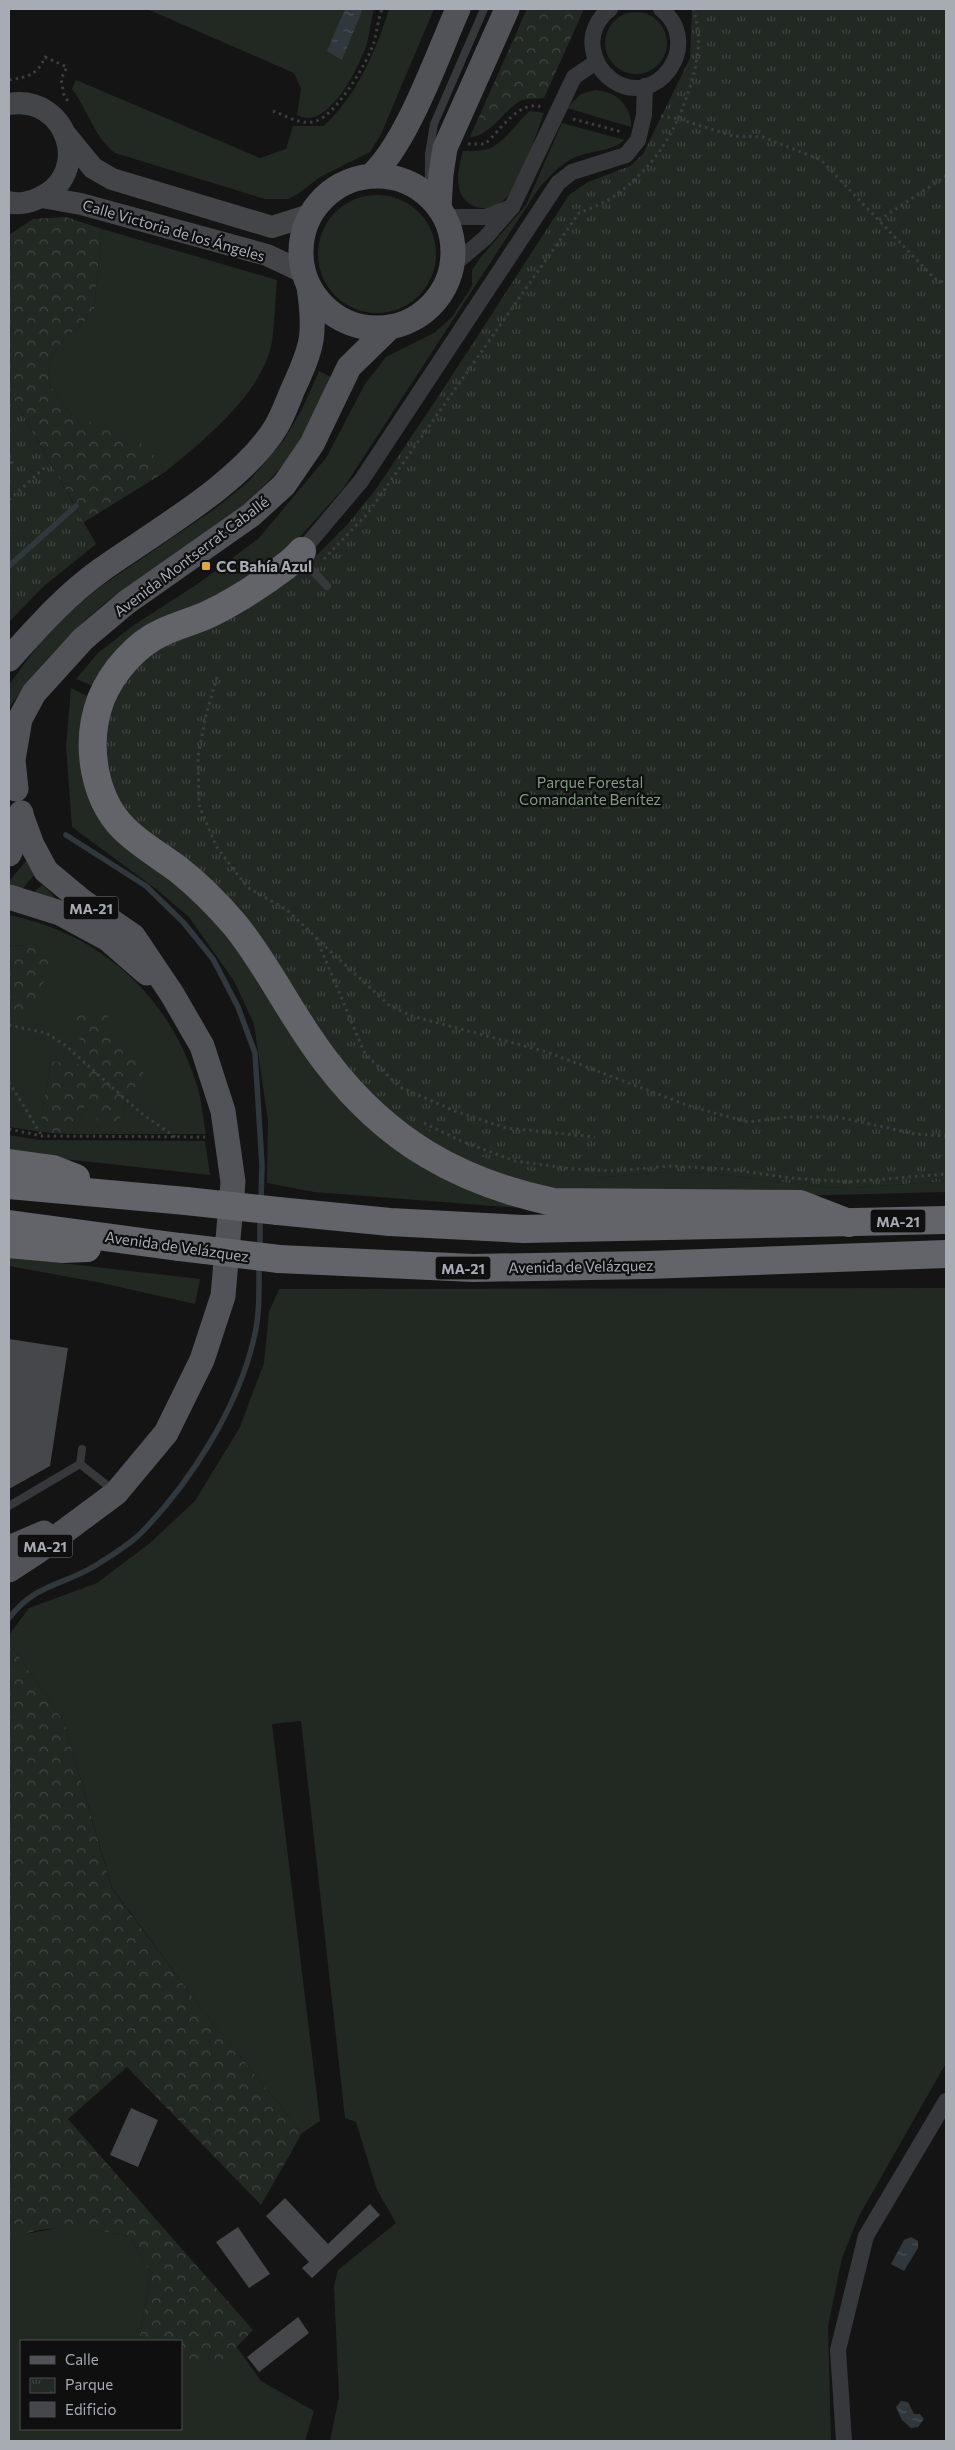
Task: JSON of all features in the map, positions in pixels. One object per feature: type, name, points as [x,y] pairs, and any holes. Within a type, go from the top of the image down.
[{"type":"highway","points":[[306,560],[294,561],[238,599],[206,615],[161,633],[134,651],[113,677],[101,699],[94,726],[93,757],[99,785],[110,812],[129,834],[179,870],[206,894],[254,950],[327,1064],[360,1100],[396,1133],[436,1161],[478,1181],[515,1194],[553,1202],[800,1204],[850,1223]]},
{"type":"highway","points":[[9,1163],[53,1169],[113,1192]]},
{"type":"highway","name":"MA-21","points":[[9,1184],[113,1192],[390,1222],[523,1229],[946,1220]]},
{"type":"highway","name":"Avenida de Velázquez","points":[[9,1224],[279,1260],[473,1268],[648,1266],[946,1254]]},
{"type":"highway","points":[[9,1244],[63,1249],[172,1246]]},
{"type":"highway","points":[[895,1256],[946,1270]]},
{"type":"main road","points":[[372,176],[386,162],[410,116],[458,9]]},
{"type":"main road","points":[[438,207],[445,148],[507,9]]},
{"type":"main road","name":"Calle Victoria de los Ángeles","points":[[9,104],[19,102],[43,109],[58,122],[66,135],[93,168],[112,179],[272,227],[310,215]]},
{"type":"main road","points":[[9,202],[30,202],[42,197],[60,181],[68,164],[69,150],[66,135]]},
{"type":"main road","points":[[9,659],[56,607],[100,570],[222,484],[249,460],[276,427],[310,353],[314,320],[306,280],[301,251],[304,230],[310,215],[324,197],[338,186],[355,178],[372,176],[413,184],[438,207],[452,241],[453,265],[449,280],[441,294],[427,310],[410,321],[390,327],[371,328],[352,324],[335,316],[320,303],[306,280]]},
{"type":"main road","name":"Calle Victoria de los Ángeles","points":[[42,197],[81,204],[267,255],[306,280]]},
{"type":"main road","name":"Avenida Montserrat Caballé","points":[[21,815],[12,782],[13,760],[20,719],[34,693],[83,639],[127,602],[251,516],[284,485],[312,444],[349,367],[390,327]]},
{"type":"main road","points":[[9,854],[18,835],[21,815]]},
{"type":"main road","name":"MA-21","points":[[9,1570],[38,1551],[116,1493],[166,1433],[202,1360],[223,1296],[234,1182],[223,1111],[202,1046],[172,994],[133,936],[82,902],[46,871],[32,845],[21,815]]},
{"type":"main road","name":"MA-21","points":[[9,897],[60,913],[108,939],[172,994]]},
{"type":"main road","name":"MA-21","points":[[9,1548],[79,1519]]},
{"type":"street","points":[[610,9],[598,22],[593,34],[592,46],[596,62],[606,76],[625,86],[645,86],[657,82],[666,75],[678,55],[678,33],[673,22],[661,9]]},
{"type":"street","points":[[453,265],[485,238],[512,207],[574,77],[596,62]]},
{"type":"street","points":[[306,560],[361,481],[558,183],[572,172],[626,155],[638,140],[644,116],[645,86]]},
{"type":"street","points":[[438,207],[485,217],[512,207]]},
{"type":"street","points":[[844,2441],[838,2350],[866,2236],[946,2102]]},
{"type":"lane","points":[[438,207],[429,154],[434,124],[484,9]]},
{"type":"lane","points":[[306,560],[327,586]]},
{"type":"lane","points":[[80,1464],[82,1449]]},
{"type":"lane","points":[[80,1464],[116,1493]]},
{"type":"lane","points":[[9,1506],[80,1464]]},
{"type":"path","points":[[273,110],[295,120],[309,122],[315,122],[332,111],[354,81],[374,44],[382,9]]},
{"type":"path","points":[[306,560],[368,512],[446,398],[579,213],[612,198],[644,170],[660,152],[679,119],[692,80],[700,46],[693,9]]},
{"type":"path","points":[[9,80],[30,76],[42,64],[45,56],[67,67],[60,79],[64,95],[75,110]]},
{"type":"path","points":[[449,139],[467,144],[485,144],[521,108],[536,105],[544,108]]},
{"type":"path","points":[[644,116],[679,119],[733,136],[763,137],[821,160],[934,278],[946,284]]},
{"type":"path","points":[[564,117],[628,134]]},
{"type":"path","points":[[879,220],[946,176]]},
{"type":"path","points":[[9,456],[12,462],[9,465]]},
{"type":"path","points":[[9,500],[44,468]]},
{"type":"path","points":[[217,677],[206,715],[198,756],[199,805],[216,846],[247,887],[287,910],[390,1006],[412,1016],[547,1052],[692,1107],[748,1122],[789,1117],[838,1117],[914,1134],[946,1136]]},
{"type":"path","points":[[316,937],[365,1054],[400,1087],[455,1111],[506,1128],[595,1137]]},
{"type":"path","points":[[9,1026],[46,1032],[65,1045],[140,1113],[176,1137]]},
{"type":"path","points":[[9,1082],[42,1136]]},
{"type":"path","points":[[418,1120],[461,1141],[515,1161],[573,1169],[617,1171],[669,1166],[726,1169],[792,1178],[848,1182],[946,1174]]},
{"type":"path","points":[[9,1129],[42,1136],[227,1137]]},
{"type":"green space","points":[[147,9],[345,9],[339,24],[342,60],[363,9],[374,9],[364,52],[345,88],[328,109],[308,118],[297,115],[301,89],[294,73]]},
{"type":"green space","points":[[389,9],[434,9],[381,134],[370,152],[320,177],[298,194],[288,199],[265,199],[115,153],[96,131],[72,89],[76,80],[260,158],[286,149],[293,126],[324,126],[336,114],[364,72],[378,41]]},
{"type":"green space","points":[[527,9],[584,9],[544,98],[520,101],[490,128],[477,136],[470,137]]},
{"type":"green space","name":"Parque Forestal Comandante Benítez","points":[[692,9],[946,9],[946,1181],[851,1188],[822,1187],[711,1173],[664,1172],[594,1178],[540,1173],[495,1162],[450,1143],[388,1108],[347,1068],[245,919],[140,829],[123,811],[109,784],[103,747],[109,710],[127,676],[150,655],[308,564],[347,525],[376,489],[436,400],[569,195],[588,182],[630,166],[643,154],[690,58]]},
{"type":"green space","points":[[636,12],[648,14],[658,21],[665,31],[667,43],[665,55],[658,65],[648,72],[636,74],[624,72],[614,65],[607,55],[605,43],[607,31],[614,21],[624,14]]},
{"type":"green space","points":[[595,90],[609,93],[621,101],[629,112],[631,127],[567,108],[581,94]]},
{"type":"green space","points":[[530,111],[544,113],[523,171],[511,192],[504,200],[491,207],[478,208],[471,205],[462,195],[458,183],[463,151],[482,150],[493,147]]},
{"type":"green space","points":[[562,123],[625,140],[613,147],[570,160],[556,170],[539,188],[342,490],[290,548],[98,688],[76,679],[98,653],[134,625],[199,583],[259,538],[326,458],[365,384],[386,357],[434,333],[452,317],[472,286],[472,270],[526,205]]},
{"type":"green space","points":[[377,195],[400,199],[419,212],[432,231],[436,254],[432,277],[419,296],[400,309],[377,313],[354,309],[335,296],[322,277],[318,254],[322,231],[335,212],[354,199]]},
{"type":"green space","points":[[66,217],[102,229],[94,309],[81,326],[66,336],[50,359],[49,384],[71,415],[137,439],[158,460],[165,472],[84,522],[9,390],[9,235],[33,219]]},
{"type":"green space","points":[[102,229],[277,280],[272,341],[267,360],[257,379],[230,414],[197,446],[165,472],[158,460],[97,426],[71,415],[49,384],[50,359],[66,336],[81,326],[94,309]]},
{"type":"green space","points":[[319,371],[331,377],[304,433],[275,474],[231,516],[105,603],[91,615],[53,652],[9,708],[9,685],[35,649],[61,620],[97,589],[216,508],[249,481],[284,440],[302,409]]},
{"type":"green space","points":[[9,390],[96,544],[44,586],[9,622]]},
{"type":"green space","points":[[174,638],[594,1178],[664,1172],[711,1173],[822,1187],[851,1188],[946,1181],[946,1192],[751,1197],[542,1192],[486,1175],[384,1112],[342,1070],[106,708],[124,674]]},
{"type":"green space","points":[[71,688],[93,699],[209,909],[335,1087],[533,1209],[314,1192],[267,1183],[268,1121],[254,1024],[234,981],[189,917],[156,889],[72,827],[66,746]]},
{"type":"green space","points":[[27,860],[35,874],[20,892],[9,889],[9,881]]},
{"type":"green space","points":[[43,885],[61,904],[33,896],[36,890]]},
{"type":"green space","points":[[9,915],[43,924],[74,937],[103,954],[128,975],[151,999],[170,1026],[186,1056],[201,1100],[206,1134],[75,1134],[88,1096],[98,1122],[123,1115],[126,1093],[85,1066],[51,1061],[41,1117],[49,1133],[9,1127],[9,1026],[11,1029],[25,945],[9,946]]},
{"type":"green space","points":[[25,945],[56,955],[37,997],[12,1029],[9,1026],[9,946]]},
{"type":"green space","points":[[105,1008],[117,1044],[138,1051],[145,1080],[126,1093],[123,1115],[109,1127],[98,1122],[88,1097],[75,1134],[49,1133],[41,1117],[51,1061],[85,1065],[74,1012]]},
{"type":"green space","points":[[9,1135],[40,1140],[205,1141],[210,1175],[9,1153]]},
{"type":"green space","points":[[9,1257],[200,1279],[195,1304],[102,1283],[9,1266]]},
{"type":"green space","points":[[946,1288],[946,2063],[859,2216],[842,2258],[828,2326],[831,2441],[330,2441],[339,2397],[334,2286],[338,2270],[396,2223],[377,2190],[356,2122],[345,2118],[301,1721],[272,1724],[320,2121],[302,2133],[201,2008],[112,1888],[64,1722],[9,1642],[9,1635],[29,1608],[97,1583],[150,1543],[195,1501],[240,1427],[264,1363],[269,1312],[279,1289]]},
{"type":"green space","points":[[9,1642],[64,1722],[112,1889],[201,2008],[302,2133],[261,2205],[127,2067],[68,2119],[253,2330],[219,2365],[182,2365],[182,2340],[139,2340],[151,2274],[130,2236],[84,2229],[53,2228],[23,2234],[9,2241]]},
{"type":"green space","points":[[70,2226],[130,2236],[151,2274],[139,2340],[20,2340],[20,2430],[182,2430],[182,2365],[219,2365],[236,2346],[261,2381],[314,2411],[305,2441],[9,2441],[9,2241],[19,2235]]},
{"type":"water","points":[[345,9],[363,9],[342,60],[327,51]]},
{"type":"water","points":[[911,2237],[918,2241],[918,2248],[904,2271],[891,2264],[904,2240]]},
{"type":"water","points":[[901,2401],[908,2402],[914,2414],[920,2414],[924,2419],[918,2427],[911,2428],[902,2420],[896,2407]]},
{"type":"building","points":[[9,1339],[68,1348],[50,1466],[9,1489]]},
{"type":"building","points":[[131,2108],[158,2120],[138,2167],[110,2155]]},
{"type":"building","points":[[285,2198],[328,2244],[370,2204],[380,2215],[312,2278],[302,2268],[309,2262],[266,2216]]},
{"type":"building","points":[[238,2227],[270,2274],[249,2288],[216,2242]]},
{"type":"building","points":[[298,2317],[309,2333],[259,2372],[247,2357]]},
{"type":"waterway","points":[[9,566],[76,506]]},
{"type":"waterway","points":[[66,835],[146,886],[183,922],[213,959],[238,1007],[255,1053],[262,1165],[261,1201]]},
{"type":"waterway","points":[[260,1215],[260,1249]]},
{"type":"waterway","points":[[9,1618],[30,1597],[86,1571],[131,1542],[159,1513],[194,1468],[224,1417],[247,1364],[257,1320],[259,1263]]},
{"type":"place","name":"CC Bahía Azul","points":[[206,566]]}]
